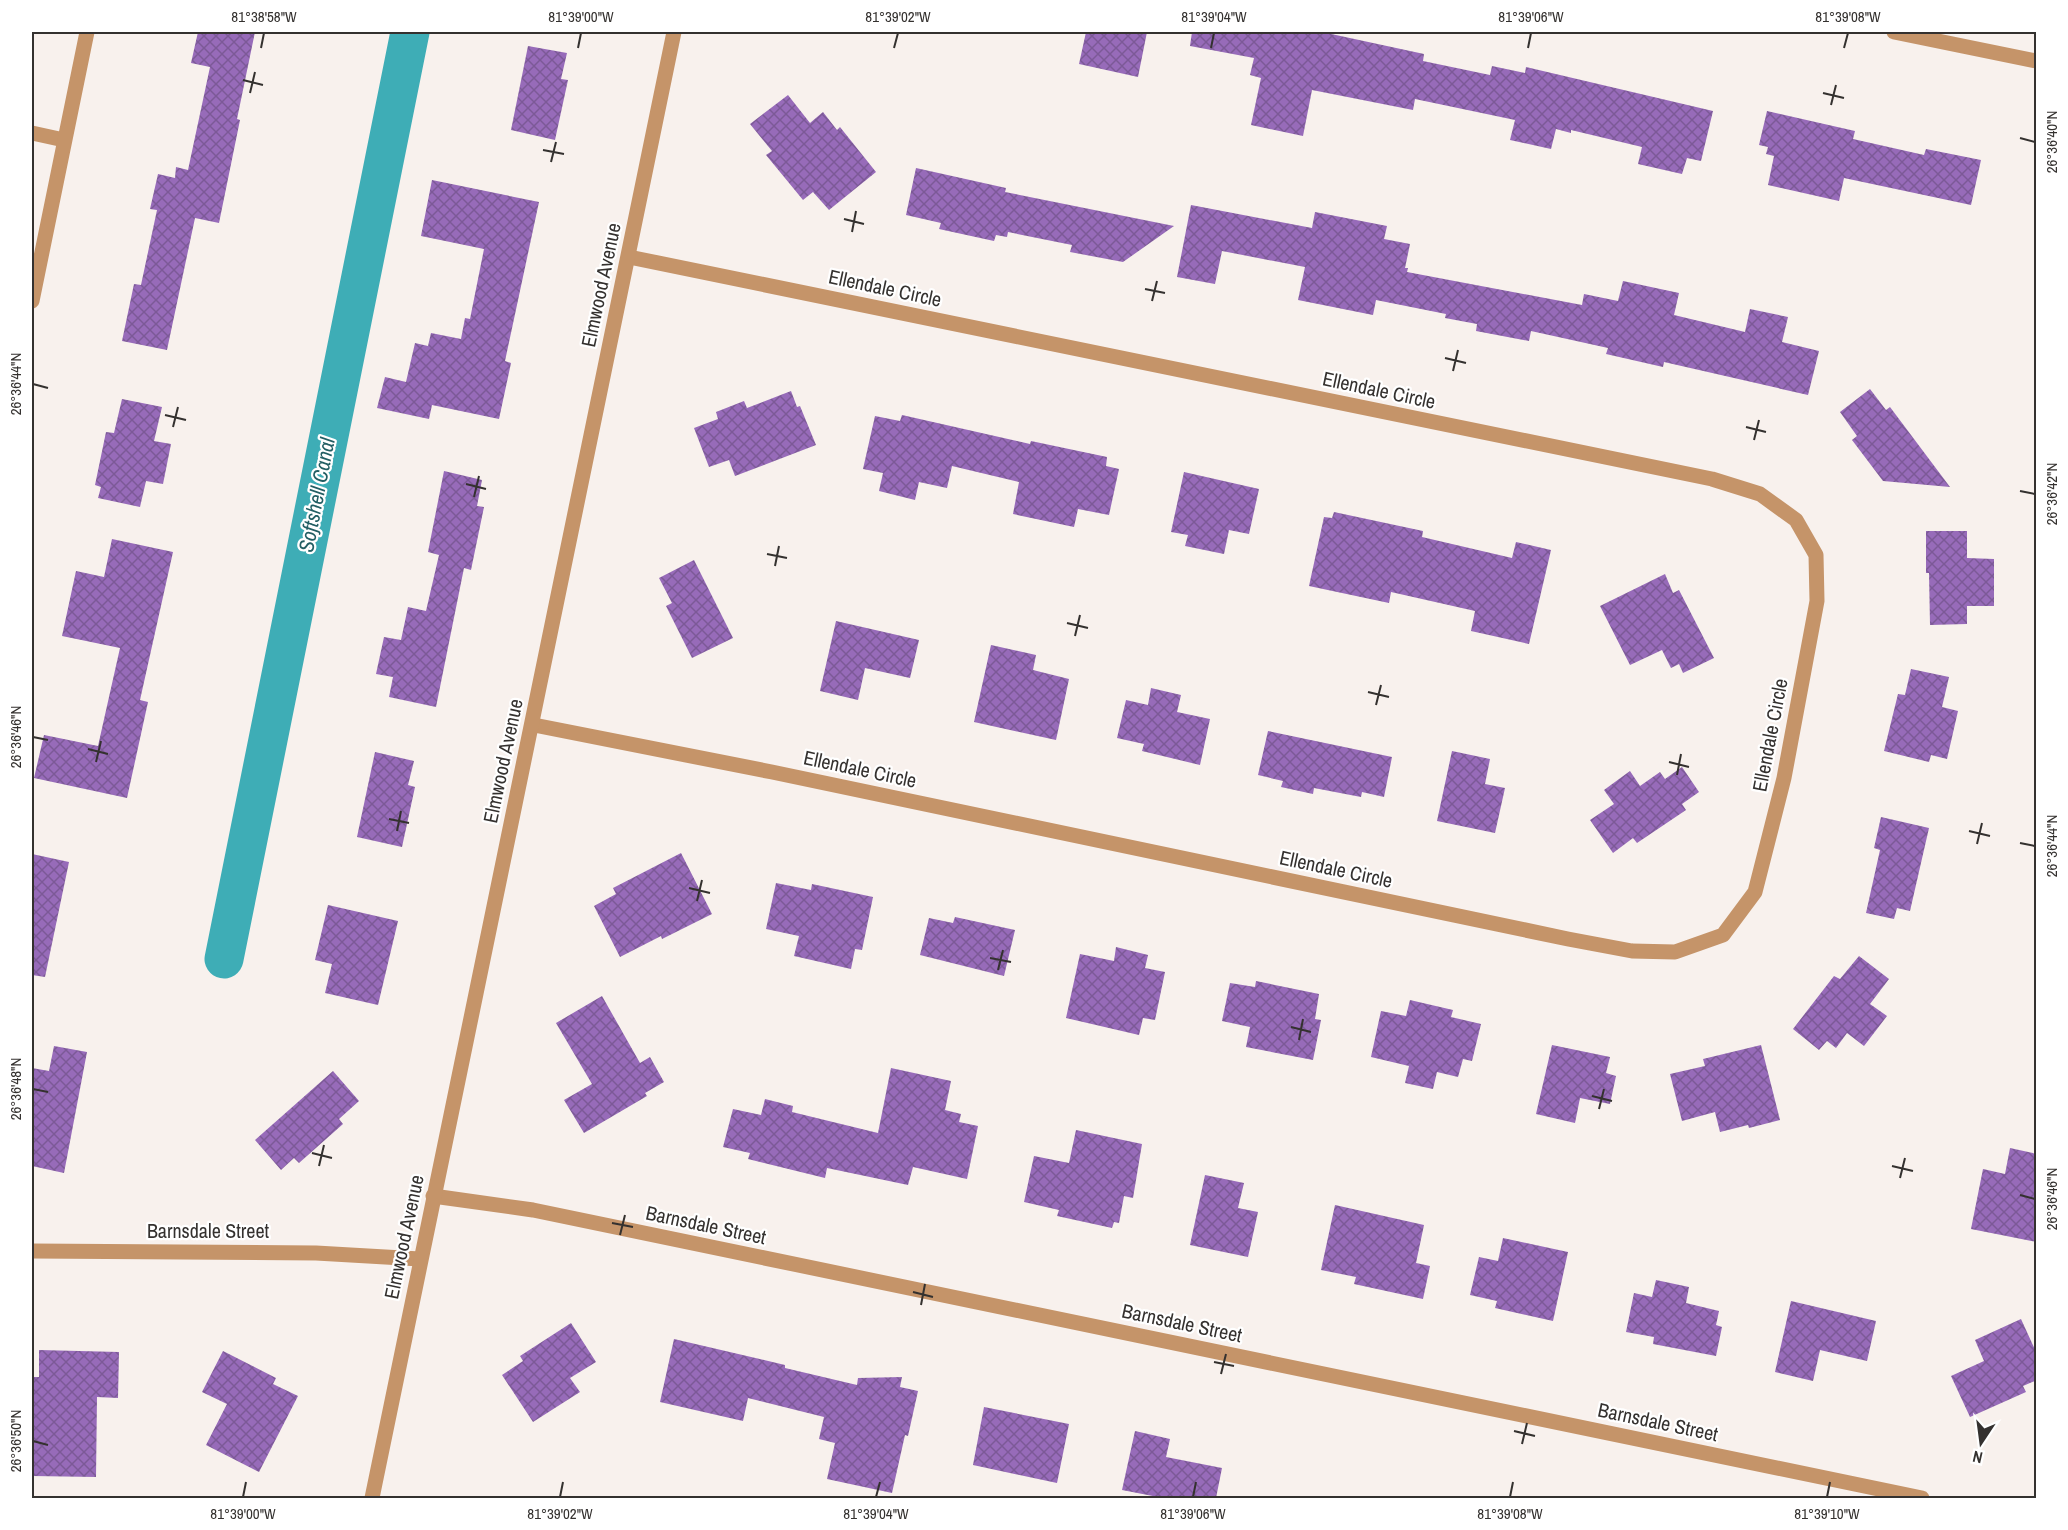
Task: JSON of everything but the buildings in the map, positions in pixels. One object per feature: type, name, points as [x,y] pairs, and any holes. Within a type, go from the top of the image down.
[{"type":"street","points":[[32,301],[87,32]]},
{"type":"street","name":"Elmwood Avenue","points":[[372,1498],[433,1196],[534,725],[674,32]]},
{"type":"street","points":[[1894,32],[2037,61]]},
{"type":"street","points":[[32,133],[64,140]]},
{"type":"street","name":"Ellendale Circle","points":[[534,725],[1632,951],[1675,952],[1723,935],[1755,892],[1784,778],[1817,601],[1816,555],[1796,520],[1760,494],[1712,479],[629,257]]},
{"type":"street","name":"Barnsdale Street","points":[[433,1196],[533,1210],[1922,1498]]},
{"type":"street","name":"Barnsdale Street","points":[[32,1251],[316,1253],[420,1259]]},
{"type":"waterway","name":"Softshell Canal","points":[[224,959],[410,32]]}]
